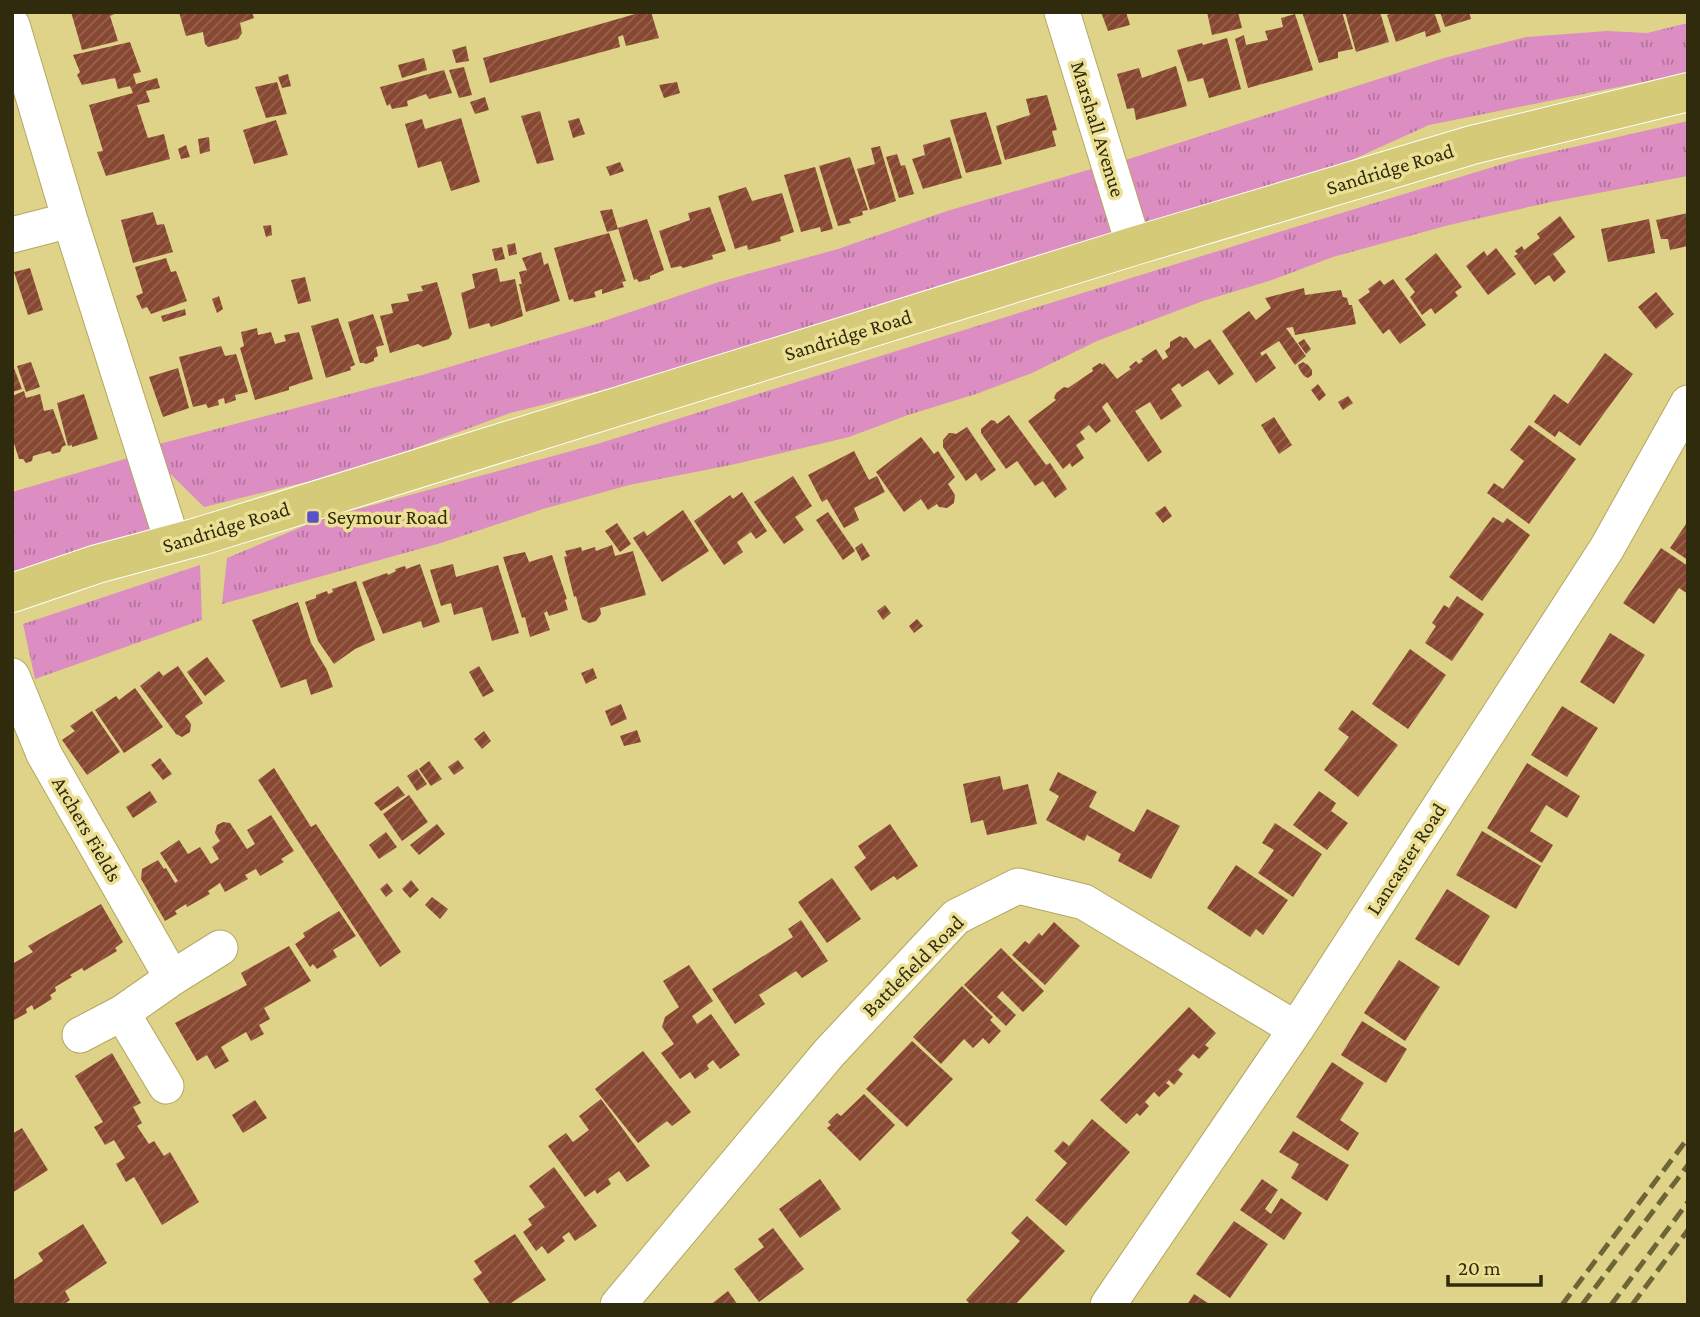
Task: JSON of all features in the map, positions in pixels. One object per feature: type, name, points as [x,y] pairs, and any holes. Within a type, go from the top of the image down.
[{"type":"main road","name":"Sandridge Road","points":[[12,593],[97,564],[173,544],[1134,246],[1472,145],[1688,92]]},
{"type":"street","name":"Marshall Avenue","points":[[1062,12],[1134,246]]},
{"type":"street","points":[[12,25],[70,220],[173,544]]},
{"type":"street","points":[[12,235],[70,220]]},
{"type":"street","name":"Lancaster Road","points":[[1108,1305],[1296,1029],[1607,548],[1688,403]]},
{"type":"street","name":"Archers Fields","points":[[12,676],[44,754],[172,978]]},
{"type":"street","name":"Battlefield Road","points":[[618,1305],[829,1053],[956,917],[1018,886],[1084,902],[1296,1029]]},
{"type":"street","points":[[80,1035],[122,1013],[220,948]]},
{"type":"street","points":[[122,1013],[166,1086]]},
{"type":"green space","points":[[1688,23],[1688,73],[1429,125],[1290,188],[1134,246],[1107,166],[1444,58],[1526,37],[1607,31],[1647,33]]},
{"type":"green space","points":[[1688,121],[1688,176],[1449,225],[1333,257],[1272,280],[1203,301],[1097,341],[1032,373],[849,437],[731,465],[629,485],[543,509],[441,543],[222,604],[227,558],[318,520],[597,444],[1516,160]]},
{"type":"green space","points":[[1098,167],[1124,239],[727,359],[510,413],[356,470],[204,507],[144,448],[422,375],[592,325],[719,282],[838,249],[947,211]]},
{"type":"green space","points":[[135,456],[160,532],[12,576],[12,492]]},
{"type":"green space","points":[[200,565],[202,620],[35,679],[23,624]]},
{"type":"building","points":[[71,12],[118,12],[110,16],[118,41],[82,50]]},
{"type":"building","points":[[179,12],[252,12],[254,18],[240,23],[242,33],[238,39],[208,47],[203,32],[186,36]]},
{"type":"building","points":[[642,12],[651,12],[659,38],[626,46],[623,35],[618,37],[620,47],[490,83],[483,58]]},
{"type":"building","points":[[1101,12],[1126,12],[1130,25],[1108,31]]},
{"type":"building","points":[[1207,12],[1238,12],[1242,28],[1212,35]]},
{"type":"building","points":[[1302,12],[1342,12],[1353,49],[1338,52],[1338,58],[1319,63]]},
{"type":"building","points":[[1345,12],[1380,12],[1389,42],[1356,52]]},
{"type":"building","points":[[1389,12],[1434,12],[1441,32],[1426,37],[1425,31],[1396,42],[1387,15]]},
{"type":"building","points":[[1440,12],[1469,12],[1471,19],[1445,27]]},
{"type":"building","points":[[1295,14],[1313,70],[1248,88],[1235,39],[1244,35],[1246,45],[1268,40],[1265,31],[1283,27],[1281,18]]},
{"type":"building","points":[[1227,38],[1241,89],[1209,98],[1203,78],[1188,82],[1177,50]]},
{"type":"building","points":[[130,42],[141,72],[133,74],[136,84],[157,78],[160,88],[146,91],[150,102],[137,105],[148,138],[164,134],[170,159],[106,176],[97,152],[103,151],[89,105],[133,93],[130,86],[118,89],[115,78],[82,85],[73,55]]},
{"type":"building","points":[[466,46],[469,61],[456,63],[452,50]]},
{"type":"building","points":[[424,58],[427,70],[402,78],[398,65]]},
{"type":"building","points":[[1176,66],[1187,106],[1136,120],[1134,108],[1127,109],[1117,74],[1139,68],[1142,78]]},
{"type":"building","points":[[464,67],[472,95],[459,98],[449,70]]},
{"type":"building","points":[[444,70],[452,93],[429,99],[426,94],[407,101],[408,106],[392,109],[390,104],[387,106],[380,87]]},
{"type":"building","points":[[288,74],[291,86],[282,88],[278,77]]},
{"type":"building","points":[[277,82],[287,114],[266,118],[255,87]]},
{"type":"building","points":[[677,82],[680,93],[664,98],[659,85]]},
{"type":"building","points":[[1047,95],[1057,130],[1052,131],[1056,146],[1005,160],[996,126],[1030,115],[1026,99]]},
{"type":"building","points":[[485,97],[489,110],[475,114],[470,102]]},
{"type":"building","points":[[540,111],[554,160],[537,164],[521,116]]},
{"type":"building","points":[[986,112],[1002,164],[966,173],[950,120]]},
{"type":"building","points":[[461,118],[480,182],[451,191],[441,161],[418,168],[405,124],[422,119],[425,129]]},
{"type":"building","points":[[579,118],[585,134],[573,138],[568,121]]},
{"type":"building","points":[[276,120],[288,155],[254,164],[243,130]]},
{"type":"building","points":[[209,137],[210,151],[200,154],[198,139]]},
{"type":"building","points":[[950,137],[962,178],[923,189],[912,159],[925,155],[923,145]]},
{"type":"building","points":[[186,145],[190,157],[181,159],[178,149]]},
{"type":"building","points":[[880,146],[896,201],[870,210],[857,169],[875,164],[871,148]]},
{"type":"building","points":[[897,154],[901,166],[905,165],[914,194],[899,198],[886,157]]},
{"type":"building","points":[[850,157],[868,210],[862,211],[863,215],[849,219],[851,223],[838,226],[819,166]]},
{"type":"building","points":[[620,162],[624,171],[610,176],[606,167]]},
{"type":"building","points":[[815,167],[833,229],[821,232],[820,227],[801,232],[784,175]]},
{"type":"building","points":[[746,187],[752,201],[782,193],[794,232],[780,237],[781,241],[748,250],[747,245],[735,249],[718,196]]},
{"type":"building","points":[[710,207],[726,251],[712,255],[713,259],[683,268],[671,268],[659,231],[690,220],[688,213]]},
{"type":"building","points":[[612,209],[618,229],[607,232],[600,211]]},
{"type":"building","points":[[153,212],[157,225],[164,224],[173,252],[133,263],[121,220]]},
{"type":"building","points":[[1688,213],[1688,246],[1670,250],[1668,239],[1661,239],[1656,220]]},
{"type":"building","points":[[1560,216],[1575,237],[1553,254],[1566,272],[1554,282],[1549,275],[1535,285],[1514,256],[1518,254],[1515,251],[1522,246],[1524,250],[1540,238],[1537,234]]},
{"type":"building","points":[[647,219],[664,270],[639,282],[634,280],[618,228]]},
{"type":"building","points":[[1649,219],[1655,253],[1608,262],[1601,229]]},
{"type":"building","points":[[271,225],[272,235],[266,237],[263,226]]},
{"type":"building","points":[[609,233],[626,281],[622,282],[624,287],[602,294],[602,289],[594,292],[596,297],[574,302],[573,299],[569,300],[554,248]]},
{"type":"building","points":[[515,243],[517,254],[509,256],[507,245]]},
{"type":"building","points":[[502,247],[505,259],[495,261],[492,249]]},
{"type":"building","points":[[1496,248],[1516,274],[1488,295],[1466,266],[1484,251],[1487,256]]},
{"type":"building","points":[[541,252],[544,265],[548,263],[560,301],[526,312],[519,284],[522,284],[519,272],[527,270],[522,258]]},
{"type":"building","points":[[1436,253],[1462,287],[1455,292],[1458,296],[1435,314],[1431,308],[1422,315],[1410,297],[1415,292],[1405,279]]},
{"type":"building","points":[[166,258],[171,272],[176,271],[187,301],[151,314],[147,307],[142,309],[136,296],[143,293],[135,267]]},
{"type":"building","points":[[30,268],[43,310],[28,315],[14,272]]},
{"type":"building","points":[[497,268],[500,282],[515,279],[523,316],[491,327],[489,323],[469,329],[461,293],[475,288],[472,274]]},
{"type":"building","points":[[305,277],[311,301],[298,304],[291,280]]},
{"type":"building","points":[[1393,279],[1426,325],[1400,344],[1389,329],[1383,334],[1358,300],[1370,292],[1368,289],[1380,280],[1384,285]]},
{"type":"building","points":[[437,282],[452,334],[449,339],[423,347],[418,344],[390,353],[380,316],[393,313],[391,304],[409,301],[407,294],[423,291],[421,286]]},
{"type":"building","points":[[1304,288],[1305,295],[1341,290],[1343,297],[1352,305],[1356,324],[1295,335],[1293,327],[1286,328],[1306,356],[1295,365],[1279,341],[1260,353],[1262,356],[1266,353],[1276,368],[1256,383],[1222,331],[1249,311],[1256,320],[1271,308],[1265,298]]},
{"type":"building","points":[[1656,292],[1674,314],[1656,329],[1638,307]]},
{"type":"building","points":[[219,296],[223,309],[217,313],[212,299]]},
{"type":"building","points":[[185,309],[186,315],[163,322],[161,316]]},
{"type":"building","points":[[373,314],[384,345],[376,347],[378,356],[374,361],[360,363],[348,322]]},
{"type":"building","points":[[338,318],[355,365],[350,367],[351,370],[326,378],[311,326]]},
{"type":"building","points":[[257,328],[258,335],[271,332],[275,344],[286,341],[284,335],[299,332],[313,379],[289,387],[289,390],[255,400],[240,348],[244,346],[241,332]]},
{"type":"building","points":[[1180,336],[1186,337],[1195,349],[1210,339],[1234,374],[1219,385],[1208,370],[1182,387],[1179,383],[1171,389],[1182,406],[1161,420],[1150,402],[1135,411],[1162,452],[1148,462],[1107,402],[1102,407],[1111,421],[1096,433],[1089,425],[1080,432],[1085,439],[1076,445],[1084,458],[1072,467],[1070,463],[1063,469],[1028,421],[1056,400],[1056,393],[1093,371],[1092,368],[1100,363],[1104,363],[1117,379],[1131,369],[1129,367],[1136,361],[1139,364],[1143,361],[1141,359],[1156,349],[1163,360],[1168,357],[1165,351],[1170,347],[1170,342]]},
{"type":"building","points":[[1304,339],[1311,349],[1306,354],[1298,343]]},
{"type":"building","points":[[221,346],[225,356],[236,354],[248,392],[235,395],[236,400],[225,404],[224,398],[218,400],[219,405],[208,408],[206,404],[193,407],[179,357]]},
{"type":"building","points":[[1605,353],[1633,374],[1580,446],[1559,431],[1555,437],[1534,422],[1554,394],[1568,404]]},
{"type":"building","points":[[31,362],[40,387],[26,392],[17,366]]},
{"type":"building","points":[[1303,362],[1312,370],[1312,375],[1308,378],[1299,369],[1298,365]]},
{"type":"building","points":[[12,363],[22,389],[12,392]]},
{"type":"building","points":[[178,368],[189,408],[163,417],[149,377]]},
{"type":"building","points":[[1318,384],[1326,395],[1319,401],[1311,390]]},
{"type":"building","points":[[24,391],[26,398],[40,394],[44,411],[53,409],[66,445],[60,452],[52,454],[50,451],[33,456],[32,461],[26,463],[19,459],[12,437],[12,396]]},
{"type":"building","points":[[84,394],[98,439],[68,446],[57,403]]},
{"type":"building","points":[[1348,396],[1353,403],[1343,410],[1338,402]]},
{"type":"building","points":[[1009,415],[1046,465],[1050,463],[1067,489],[1055,498],[1043,481],[1035,486],[1017,461],[1006,469],[981,433],[981,429],[991,420],[997,424]]},
{"type":"building","points":[[1274,417],[1292,445],[1279,454],[1261,425]]},
{"type":"building","points":[[1529,425],[1576,459],[1529,524],[1487,493],[1494,483],[1503,489],[1524,461],[1510,450]]},
{"type":"building","points":[[967,427],[996,470],[981,481],[976,473],[966,481],[943,447],[943,440],[949,433],[956,434]]},
{"type":"building","points":[[921,437],[934,454],[938,451],[955,477],[948,484],[955,495],[954,503],[947,508],[937,504],[928,510],[921,499],[904,512],[876,472]]},
{"type":"building","points":[[854,451],[869,480],[877,476],[885,492],[854,508],[859,520],[844,528],[827,499],[822,502],[808,475]]},
{"type":"building","points":[[793,476],[812,506],[795,517],[804,530],[784,544],[754,502]]},
{"type":"building","points":[[742,492],[767,531],[756,539],[751,532],[737,542],[743,552],[724,565],[694,521],[730,495],[733,499]]},
{"type":"building","points":[[1165,506],[1172,516],[1163,523],[1155,513]]},
{"type":"building","points":[[683,510],[709,551],[662,582],[633,538],[644,531],[647,536]]},
{"type":"building","points":[[828,512],[855,551],[843,560],[816,520]]},
{"type":"building","points":[[1493,517],[1503,523],[1507,518],[1530,535],[1482,601],[1449,577]]},
{"type":"building","points":[[1688,521],[1688,560],[1670,548]]},
{"type":"building","points":[[617,523],[631,544],[620,552],[605,531]]},
{"type":"building","points":[[862,543],[870,556],[862,561],[855,548]]},
{"type":"building","points":[[612,545],[615,556],[633,551],[646,595],[600,608],[601,614],[596,621],[589,623],[582,619],[576,596],[574,597],[564,557],[567,556],[565,551],[581,547],[582,551],[595,547],[596,551]]},
{"type":"building","points":[[1661,548],[1688,566],[1688,594],[1679,588],[1654,624],[1623,603]]},
{"type":"building","points":[[525,552],[529,562],[552,555],[567,599],[568,610],[549,616],[547,611],[544,613],[550,630],[530,637],[503,557]]},
{"type":"building","points":[[420,564],[440,622],[423,628],[421,621],[383,634],[362,582],[387,573],[388,575],[396,571],[395,569],[405,566],[406,569]]},
{"type":"building","points":[[453,564],[456,577],[498,565],[519,633],[492,641],[482,607],[454,615],[451,603],[441,606],[430,570]]},
{"type":"building","points":[[356,581],[375,640],[355,649],[334,664],[318,641],[305,602],[316,598],[316,595],[327,591],[328,594],[333,592],[332,589]]},
{"type":"building","points":[[1457,596],[1484,614],[1452,661],[1425,643],[1436,626],[1432,623],[1444,605],[1449,608]]},
{"type":"building","points":[[298,602],[311,643],[327,670],[333,687],[311,695],[306,679],[281,688],[252,620]]},
{"type":"building","points":[[885,605],[891,613],[883,620],[877,611]]},
{"type":"building","points":[[917,619],[923,626],[914,633],[909,626]]},
{"type":"building","points":[[1610,633],[1645,655],[1614,704],[1580,682]]},
{"type":"building","points":[[1410,649],[1446,675],[1408,729],[1372,704]]},
{"type":"building","points":[[207,657],[225,681],[205,696],[187,672]]},
{"type":"building","points":[[178,666],[203,703],[185,716],[191,724],[190,732],[182,737],[176,734],[140,686],[159,671],[163,676]]},
{"type":"building","points":[[479,666],[494,691],[483,697],[469,672]]},
{"type":"building","points":[[593,668],[597,678],[586,684],[581,673]]},
{"type":"building","points":[[135,688],[163,727],[124,753],[95,710],[116,696],[119,700]]},
{"type":"building","points":[[621,704],[627,719],[611,726],[605,711]]},
{"type":"building","points":[[1562,706],[1598,728],[1567,777],[1531,755]]},
{"type":"building","points":[[1352,710],[1398,745],[1358,797],[1324,770],[1349,737],[1338,729]]},
{"type":"building","points":[[92,711],[120,752],[87,775],[62,740],[75,731],[70,726]]},
{"type":"building","points":[[637,730],[641,742],[624,746],[620,736]]},
{"type":"building","points":[[484,731],[491,741],[482,749],[474,739]]},
{"type":"building","points":[[160,758],[172,774],[163,780],[151,765]]},
{"type":"building","points":[[458,760],[464,768],[454,775],[448,767]]},
{"type":"building","points":[[429,761],[442,779],[431,786],[419,769]]},
{"type":"building","points":[[1527,763],[1580,796],[1567,818],[1546,805],[1530,831],[1553,845],[1542,863],[1487,828]]},
{"type":"building","points":[[274,768],[311,827],[316,824],[401,952],[380,967],[258,780]]},
{"type":"building","points":[[417,769],[427,784],[417,791],[407,776]]},
{"type":"building","points":[[1058,772],[1097,792],[1089,807],[1134,832],[1147,809],[1180,826],[1151,879],[1118,861],[1121,854],[1087,835],[1084,841],[1046,820],[1059,796],[1049,790]]},
{"type":"building","points":[[1000,776],[1003,790],[1028,784],[1037,824],[987,835],[983,820],[971,823],[963,784]]},
{"type":"building","points":[[398,786],[405,795],[381,811],[374,803]]},
{"type":"building","points":[[150,791],[157,802],[133,818],[126,807]]},
{"type":"building","points":[[1319,791],[1336,803],[1331,811],[1348,823],[1327,850],[1293,825]]},
{"type":"building","points":[[409,795],[428,822],[402,841],[383,814]]},
{"type":"building","points":[[271,815],[294,851],[281,859],[284,862],[260,876],[256,869],[245,875],[248,879],[225,892],[220,883],[208,891],[210,894],[187,907],[186,904],[175,911],[177,914],[165,921],[141,879],[142,869],[158,860],[175,883],[178,881],[160,853],[179,840],[188,854],[200,847],[211,864],[219,859],[212,847],[220,841],[215,833],[217,825],[230,823],[247,849],[255,844],[247,830]]},
{"type":"building","points":[[1275,823],[1322,854],[1293,897],[1258,873],[1274,850],[1262,843]]},
{"type":"building","points":[[437,824],[445,834],[419,855],[410,845]]},
{"type":"building","points":[[890,824],[918,866],[897,880],[894,876],[871,891],[854,867],[866,858],[858,846]]},
{"type":"building","points":[[1482,831],[1541,866],[1516,909],[1456,875]]},
{"type":"building","points":[[386,832],[397,847],[379,859],[369,845]]},
{"type":"building","points":[[1236,865],[1288,900],[1263,935],[1256,929],[1250,937],[1207,908]]},
{"type":"building","points":[[832,878],[861,919],[827,943],[798,902]]},
{"type":"building","points":[[411,880],[419,890],[410,898],[402,889]]},
{"type":"building","points":[[387,883],[393,891],[386,897],[380,889]]},
{"type":"building","points":[[1447,889],[1490,916],[1459,966],[1415,939]]},
{"type":"building","points":[[432,897],[448,909],[440,919],[425,905]]},
{"type":"building","points":[[101,904],[123,942],[115,948],[117,951],[84,971],[82,968],[70,975],[72,977],[55,987],[56,991],[50,995],[52,999],[34,1010],[32,1005],[26,1009],[27,1013],[12,1021],[12,964],[33,952],[28,946]]},
{"type":"building","points":[[339,911],[356,936],[333,950],[337,957],[317,969],[313,964],[310,967],[295,944],[305,937],[303,933]]},
{"type":"building","points":[[801,920],[828,961],[802,978],[796,971],[759,995],[765,1004],[735,1024],[712,989],[793,937],[788,929]]},
{"type":"building","points":[[1054,922],[1080,946],[1045,985],[1012,955],[1025,941],[1029,944],[1039,933],[1042,936]]},
{"type":"building","points":[[289,946],[311,981],[264,1008],[270,1019],[259,1025],[264,1034],[251,1041],[246,1032],[221,1047],[229,1061],[215,1069],[207,1055],[197,1061],[175,1023],[247,985],[241,973]]},
{"type":"building","points":[[1001,948],[1044,991],[1023,1012],[1002,991],[997,997],[1016,1015],[1006,1026],[964,985]]},
{"type":"building","points":[[1399,960],[1440,987],[1405,1041],[1364,1013]]},
{"type":"building","points":[[689,965],[713,1001],[692,1016],[697,1024],[711,1014],[740,1055],[720,1069],[713,1060],[707,1065],[709,1069],[695,1079],[690,1072],[680,1079],[661,1053],[674,1044],[662,1027],[665,1017],[679,1007],[663,981]]},
{"type":"building","points":[[962,986],[993,1017],[990,1020],[1001,1031],[989,1044],[983,1038],[973,1048],[964,1039],[941,1064],[913,1037]]},
{"type":"building","points":[[1189,1007],[1216,1033],[1205,1045],[1209,1048],[1199,1059],[1193,1054],[1178,1070],[1183,1074],[1174,1085],[1169,1080],[1166,1083],[1170,1086],[1159,1097],[1154,1092],[1145,1102],[1149,1106],[1140,1116],[1137,1113],[1126,1124],[1100,1100]]},
{"type":"building","points":[[1362,1021],[1407,1049],[1386,1083],[1341,1055]]},
{"type":"building","points":[[912,1041],[953,1079],[907,1127],[866,1089]]},
{"type":"building","points":[[643,1051],[691,1112],[672,1126],[667,1121],[638,1143],[595,1089]]},
{"type":"building","points":[[112,1053],[141,1103],[133,1107],[142,1123],[137,1126],[149,1144],[154,1141],[164,1156],[170,1152],[199,1202],[162,1225],[134,1177],[126,1182],[116,1164],[125,1158],[114,1140],[105,1145],[94,1127],[103,1122],[75,1076]]},
{"type":"building","points":[[1332,1062],[1364,1083],[1340,1120],[1359,1133],[1348,1151],[1296,1117]]},
{"type":"building","points":[[864,1094],[895,1125],[860,1161],[827,1128],[831,1125],[828,1122],[837,1113],[841,1116]]},
{"type":"building","points":[[601,1099],[650,1166],[627,1182],[619,1171],[608,1179],[611,1184],[597,1194],[595,1190],[585,1197],[548,1146],[566,1133],[573,1142],[589,1130],[579,1116]]},
{"type":"building","points":[[255,1100],[267,1118],[243,1133],[232,1115]]},
{"type":"building","points":[[1092,1119],[1130,1152],[1066,1226],[1035,1200],[1067,1163],[1054,1151],[1063,1141],[1069,1146]]},
{"type":"building","points":[[22,1128],[48,1170],[12,1193],[12,1134]]},
{"type":"building","points":[[1293,1131],[1349,1165],[1327,1201],[1291,1178],[1299,1164],[1279,1152]]},
{"type":"building","points":[[554,1167],[597,1226],[575,1241],[569,1232],[562,1237],[565,1241],[548,1254],[542,1246],[536,1251],[523,1232],[532,1225],[528,1219],[545,1207],[529,1186]]},
{"type":"building","points":[[820,1179],[841,1209],[800,1238],[779,1209]]},
{"type":"building","points":[[1262,1179],[1278,1190],[1265,1209],[1271,1214],[1281,1198],[1302,1213],[1284,1240],[1240,1210]]},
{"type":"building","points":[[1027,1216],[1065,1251],[1015,1305],[971,1305],[966,1300],[1020,1241],[1011,1233]]},
{"type":"building","points":[[1234,1221],[1268,1244],[1230,1298],[1196,1274]]},
{"type":"building","points":[[83,1224],[107,1263],[65,1291],[70,1300],[63,1305],[12,1305],[12,1281],[43,1261],[38,1253]]},
{"type":"building","points":[[773,1228],[804,1269],[759,1302],[734,1269],[764,1247],[758,1239]]},
{"type":"building","points":[[515,1234],[546,1280],[508,1305],[491,1305],[473,1279],[482,1273],[474,1261]]},
{"type":"building","points":[[728,1291],[738,1305],[710,1305]]},
{"type":"building","points":[[1194,1294],[1211,1305],[1187,1305]]},
{"type":"railway","points":[[1562,1305],[1688,1138]]},
{"type":"railway","points":[[1582,1305],[1688,1165]]},
{"type":"railway","points":[[1611,1305],[1688,1202]]},
{"type":"railway","points":[[1632,1305],[1688,1230]]},
{"type":"place","name":"Seymour Road","points":[[313,517]]}]
